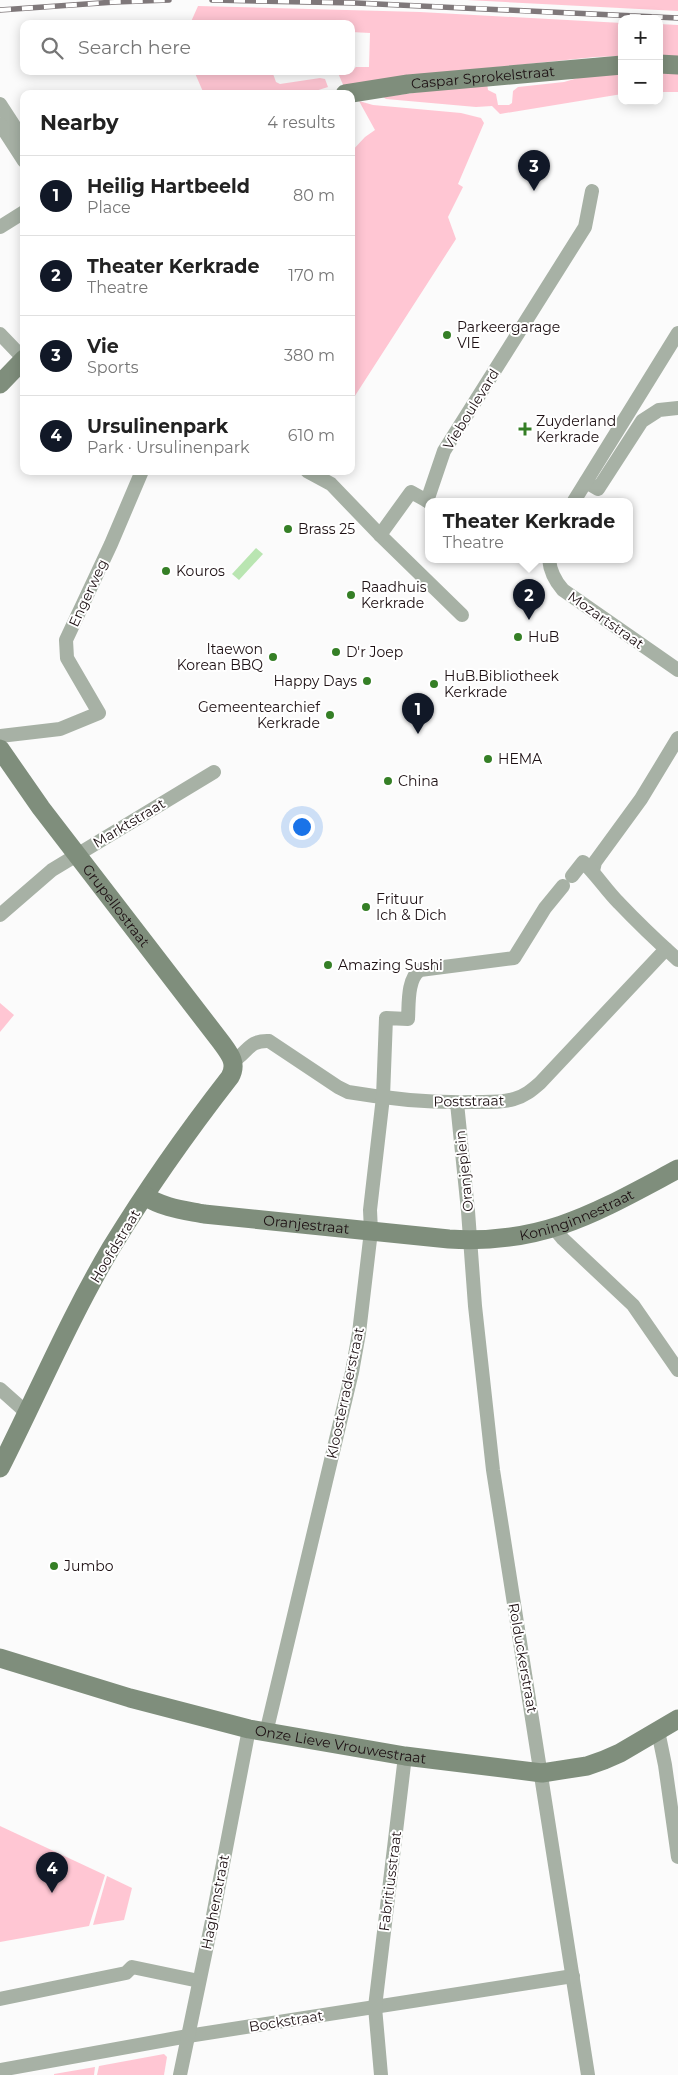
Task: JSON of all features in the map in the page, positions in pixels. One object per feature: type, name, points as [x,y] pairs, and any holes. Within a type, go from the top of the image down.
[{"type":"main road","points":[[663,64],[678,64]]},
{"type":"main road","name":"Caspar Sprokelstraat","points":[[355,92],[408,84],[618,65]]},
{"type":"main road","points":[[0,384],[20,363]]},
{"type":"main road","name":"Grupellostraat","points":[[0,750],[76,854],[221,1042],[233,1061]]},
{"type":"main road","name":"Hoofdstraat","points":[[0,1468],[95,1278],[112,1248],[145,1196],[230,1077],[234,1069],[233,1061]]},
{"type":"main road","name":"Koninginnestraat","points":[[470,1240],[517,1237],[554,1228],[597,1212],[678,1169]]},
{"type":"main road","name":"Oranjestraat","points":[[145,1196],[178,1209],[204,1214],[470,1240]]},
{"type":"main road","name":"Onze Lieve Vrouwestraat","points":[[0,1658],[130,1698],[257,1731],[405,1756],[542,1773],[588,1766],[604,1760],[620,1753],[678,1719]]},
{"type":"street","points":[[0,104],[20,135]]},
{"type":"street","points":[[0,124],[20,155]]},
{"type":"street","name":"Vieboulevard","points":[[429,498],[444,451],[585,227],[592,191]]},
{"type":"street","points":[[0,226],[20,214]]},
{"type":"street","points":[[576,498],[678,333]]},
{"type":"street","points":[[0,334],[20,355]]},
{"type":"street","points":[[586,482],[598,489],[642,421],[659,410],[678,408]]},
{"type":"street","name":"Engerweg","points":[[0,736],[60,729],[99,713],[67,658],[66,640],[111,544],[140,475]]},
{"type":"street","points":[[314,475],[331,484],[462,615]]},
{"type":"street","name":"Vieboulevard","points":[[380,535],[411,492],[425,500]]},
{"type":"street","name":"Mozartstraat","points":[[549,563],[557,584],[563,590],[678,670]]},
{"type":"street","points":[[678,738],[642,799],[595,862],[588,867],[618,902],[678,960]]},
{"type":"street","name":"Marktstraat","points":[[0,915],[52,870],[214,772]]},
{"type":"street","name":"Kloosterraderstraat","points":[[257,1731],[352,1372],[359,1333],[371,1231],[370,1210],[383,1097],[386,1018],[408,1019],[411,984],[413,976],[420,970],[514,958],[545,908],[568,881],[588,867]]},
{"type":"street","name":"Poststraat","points":[[233,1061],[254,1043],[272,1042],[343,1090],[418,1101],[457,1102],[516,1099],[531,1091],[666,949]]},
{"type":"street","name":"Oranjeplein","points":[[457,1102],[470,1240]]},
{"type":"street","points":[[554,1228],[563,1239],[628,1300],[678,1370]]},
{"type":"street","name":"Rolduckerstraat","points":[[470,1240],[480,1356],[500,1518],[542,1773],[588,2075]]},
{"type":"street","points":[[0,1389],[27,1413]]},
{"type":"street","name":"Haghenstraat","points":[[180,2075],[212,1921],[257,1731]]},
{"type":"street","points":[[658,1731],[665,1765],[678,1857]]},
{"type":"street","name":"Fabritiusstraat","points":[[381,2075],[374,2007],[405,1756]]},
{"type":"street","points":[[0,2000],[126,1973],[132,1967],[199,1981]]},
{"type":"street","name":"Bockstraat","points":[[0,2070],[188,2036],[572,1976]]},
{"type":"shaded area","points":[[467,0],[678,0],[678,11]]},
{"type":"shaded area","points":[[198,6],[420,12],[618,23],[618,56],[420,75],[344,87],[339,75],[355,75],[356,67],[369,67],[370,33],[355,32],[355,20],[192,20]]},
{"type":"shaded area","points":[[663,24],[678,25],[678,57],[663,56]]},
{"type":"shaded area","points":[[618,70],[618,95],[500,114],[492,106],[476,107],[386,99],[383,97],[487,83],[488,90],[496,94],[498,105],[509,105],[512,103],[513,91],[518,87],[564,82],[595,73]]},
{"type":"shaded area","points":[[663,70],[678,71],[678,92],[663,92]]},
{"type":"shaded area","points":[[196,75],[273,75],[276,82],[280,84],[320,78],[325,79],[328,87],[319,90],[202,90]]},
{"type":"shaded area","points":[[359,101],[373,105],[461,113],[481,118],[484,123],[458,184],[463,187],[448,217],[456,239],[355,396],[355,148],[375,130]]},
{"type":"shaded area","points":[[256,548],[263,554],[239,580],[232,574]]},
{"type":"shaded area","points":[[0,1003],[14,1015],[0,1032]]},
{"type":"shaded area","points":[[0,1826],[105,1875],[89,1926],[0,1942]]},
{"type":"shaded area","points":[[107,1876],[132,1888],[124,1920],[93,1925]]},
{"type":"shaded area","points":[[164,2054],[167,2057],[164,2075],[97,2075],[99,2066]]},
{"type":"shaded area","points":[[95,2067],[94,2075],[54,2075],[54,2074]]},
{"type":"railway","points":[[0,10],[169,0]]},
{"type":"railway","points":[[212,0],[356,3],[678,18]]},
{"type":"place","name":"Vie","points":[[534,191]]},
{"type":"place","name":"Parkeergarage VIE","points":[[447,335]]},
{"type":"place","name":"Zuyderland Kerkrade","points":[[525,429]]},
{"type":"place","name":"Brass 25","points":[[288,529]]},
{"type":"place","name":"Kouros","points":[[166,571]]},
{"type":"place","name":"Raadhuis Kerkrade","points":[[351,595]]},
{"type":"place","name":"Theater Kerkrade","points":[[529,620]]},
{"type":"place","name":"HuB","points":[[518,637]]},
{"type":"place","name":"D'r Joep","points":[[336,652]]},
{"type":"place","name":"Itaewon Korean BBQ","points":[[273,657]]},
{"type":"place","name":"Happy Days","points":[[367,681]]},
{"type":"place","name":"HuB.Bibliotheek Kerkrade","points":[[434,684]]},
{"type":"place","name":"Gemeentearchief Kerkrade","points":[[330,715]]},
{"type":"place","name":"Heilig Hartbeeld","points":[[418,734]]},
{"type":"place","name":"HEMA","points":[[488,759]]},
{"type":"place","name":"China","points":[[388,781]]},
{"type":"place","name":"Frituur Ich & Dich","points":[[366,907]]},
{"type":"place","name":"Amazing Sushi","points":[[328,965]]},
{"type":"place","name":"Jumbo","points":[[54,1566]]},
{"type":"place","name":"Ursulinenpark","points":[[52,1893]]}]
